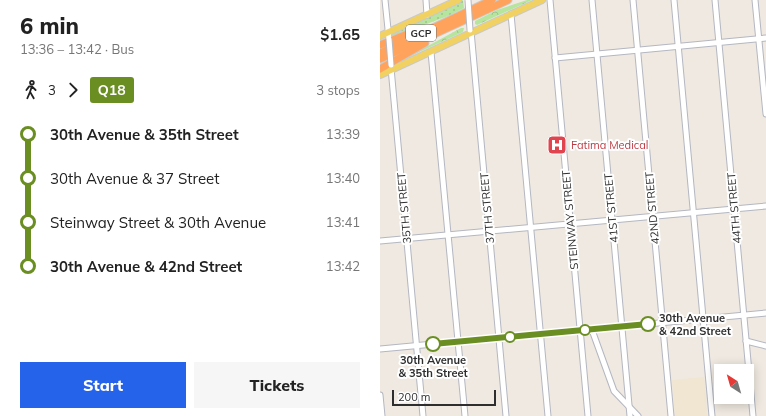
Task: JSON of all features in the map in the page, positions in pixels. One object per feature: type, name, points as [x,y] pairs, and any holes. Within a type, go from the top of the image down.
[{"type":"highway","name":"GCP","points":[[380,53],[492,0]]},
{"type":"highway","points":[[380,60],[508,0]]},
{"type":"highway","points":[[380,45],[462,14]]},
{"type":"highway","points":[[380,68],[459,22]]},
{"type":"main road","points":[[380,36],[388,36],[458,0]]},
{"type":"main road","points":[[380,75],[391,67],[431,52],[471,31],[542,0]]},
{"type":"street","name":"35TH STREET","points":[[385,0],[423,416]]},
{"type":"street","points":[[426,0],[427,15]]},
{"type":"street","name":"37TH STREET","points":[[468,0],[506,416]]},
{"type":"street","name":"STEINWAY STREET","points":[[550,0],[588,416]]},
{"type":"street","name":"41ST STREET","points":[[592,0],[630,416]]},
{"type":"street","name":"42ND STREET","points":[[633,0],[671,416]]},
{"type":"street","points":[[674,0],[712,416]]},
{"type":"street","name":"44TH STREET","points":[[715,0],[753,416]]},
{"type":"street","points":[[755,0],[766,114]]},
{"type":"street","points":[[511,14],[548,416]]},
{"type":"street","points":[[555,58],[766,38]]},
{"type":"street","points":[[431,52],[464,416]]},
{"type":"street","points":[[380,241],[766,206]]},
{"type":"street","points":[[380,350],[766,313]]},
{"type":"street","points":[[592,330],[614,391],[638,416]]},
{"type":"street","points":[[746,341],[766,346]]},
{"type":"street","points":[[380,395],[382,416]]},
{"type":"shaded area","points":[[704,377],[707,416],[675,416],[672,380]]},
{"type":"green space","points":[[463,0],[464,8],[448,16],[392,37],[392,34]]},
{"type":"green space","points":[[527,0],[532,0],[477,25],[475,24],[475,21],[497,10]]},
{"type":"green space","points":[[461,28],[464,28],[463,32],[402,60]]},
{"type":"bus line","name":"Q18","points":[[433,344],[648,324]]},
{"type":"place","name":"Fatima Medical","points":[[557,145]]},
{"type":"place","name":"30th Avenue & 42nd Street","points":[[648,324]]},
{"type":"place","name":"30th Avenue & 35th Street","points":[[433,344]]}]
